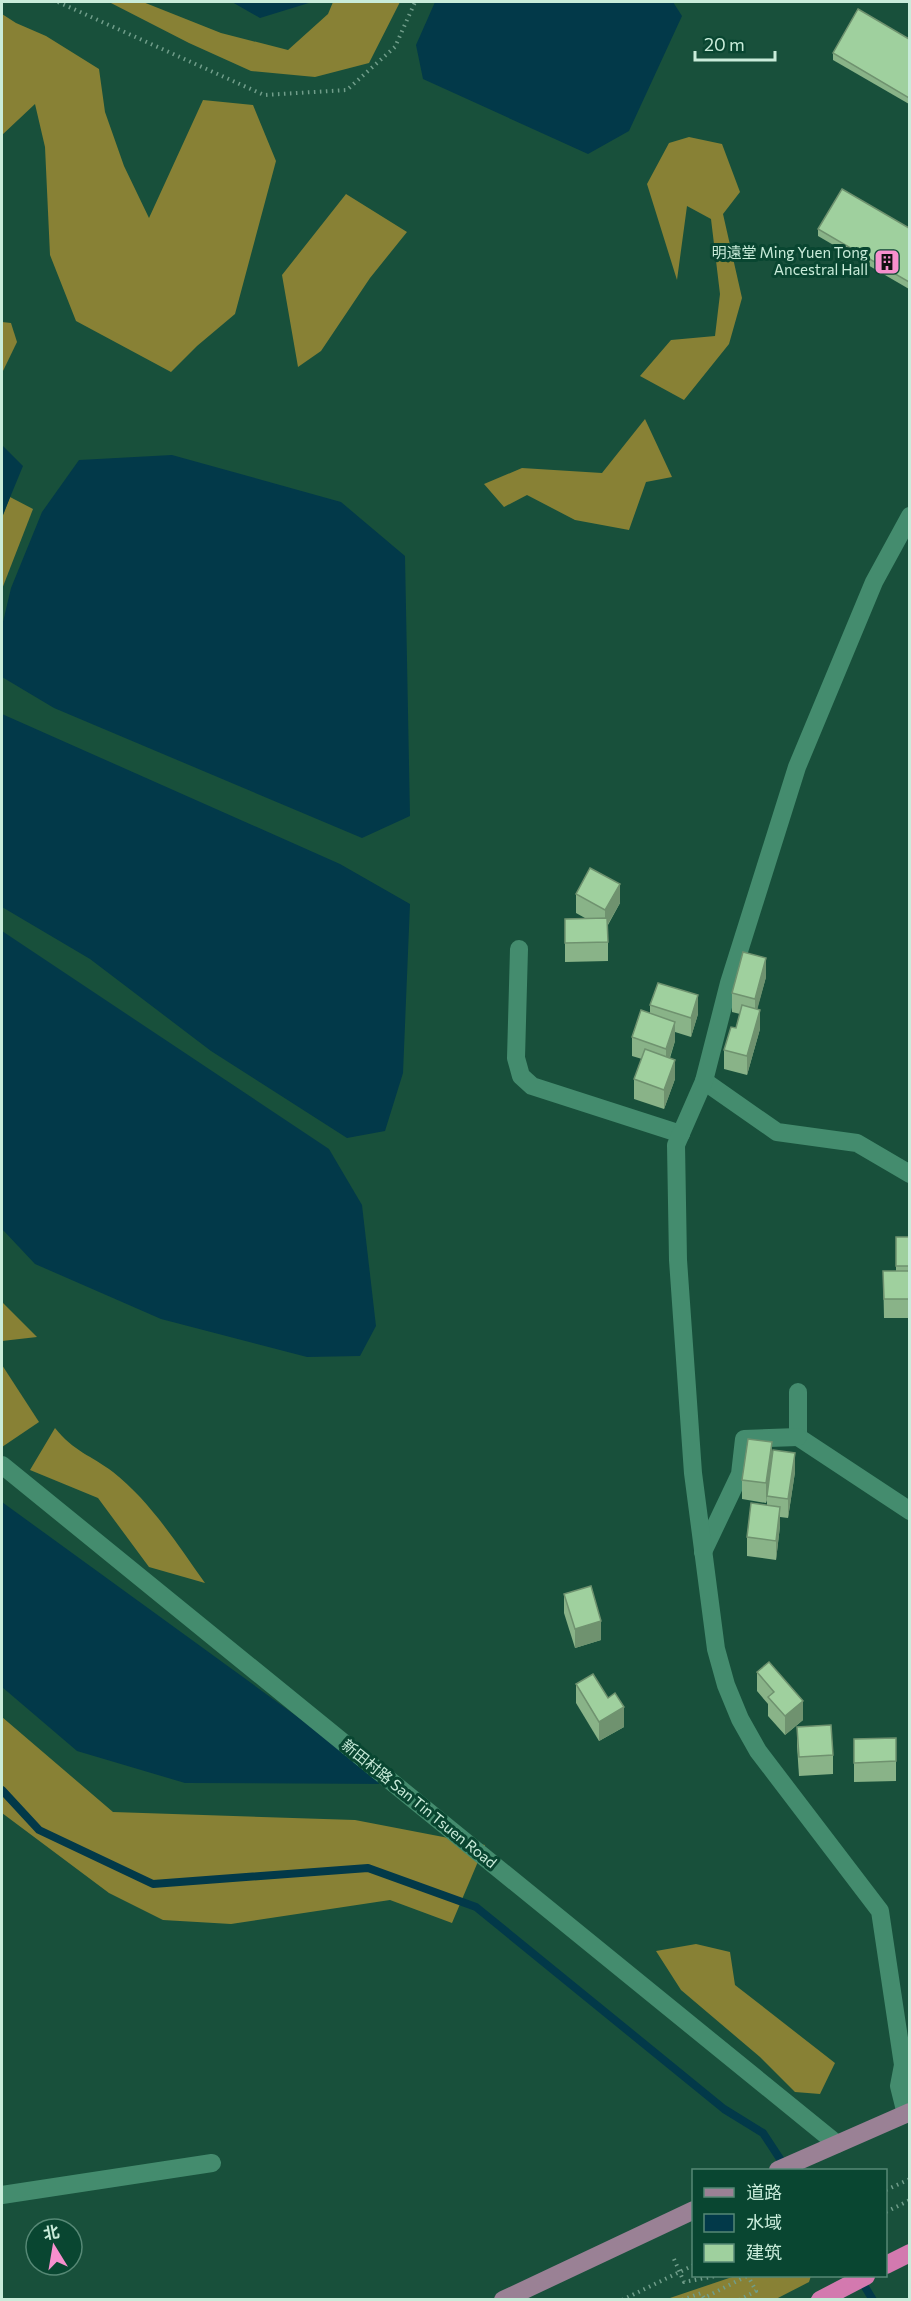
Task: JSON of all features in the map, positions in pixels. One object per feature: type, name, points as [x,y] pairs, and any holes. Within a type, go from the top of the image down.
[{"type":"highway","points":[[887,2264],[909,2253]]},
{"type":"highway","points":[[820,2300],[864,2277]]},
{"type":"main road","points":[[780,2169],[908,2113]]},
{"type":"main road","points":[[503,2300],[692,2210]]},
{"type":"street","points":[[908,2113],[899,2086],[903,2065],[880,1911],[758,1751],[740,1719],[726,1685],[716,1649],[693,1473],[678,1260],[676,1145],[704,1081],[729,983],[797,767],[874,582],[909,516]]},
{"type":"street","points":[[519,949],[516,1058],[521,1076],[532,1086],[681,1134]]},
{"type":"street","points":[[704,1081],[777,1132],[857,1143],[909,1174]]},
{"type":"street","points":[[798,1392],[798,1437]]},
{"type":"street","points":[[703,1552],[740,1474],[744,1439],[798,1437],[909,1511]]},
{"type":"street","name":"新田村路 San Tin Tsuen Road","points":[[2,1465],[829,2148]]},
{"type":"street","points":[[2,2195],[212,2163]]},
{"type":"path","points":[[58,2],[264,94],[347,90],[394,47],[415,2]]},
{"type":"path","points":[[887,2189],[909,2179]]},
{"type":"path","points":[[887,2211],[909,2200]]},
{"type":"path","points":[[674,2259],[684,2282],[711,2277]]},
{"type":"path","points":[[622,2300],[692,2266]]},
{"type":"path","points":[[682,2300],[701,2293],[703,2299],[746,2277]]},
{"type":"path","points":[[739,2300],[756,2290],[749,2277]]},
{"type":"shaded area","points":[[109,2],[143,2],[221,33],[288,50],[328,14],[333,2],[400,2],[369,63],[315,77],[251,71],[189,43]]},
{"type":"shaded area","points":[[2,14],[46,36],[99,69],[105,112],[124,166],[149,218],[203,100],[253,105],[276,161],[235,314],[197,346],[171,372],[76,321],[50,255],[45,147],[35,104],[2,135]]},
{"type":"shaded area","points":[[689,137],[722,144],[740,192],[723,214],[742,298],[729,344],[684,400],[640,376],[671,340],[715,336],[720,294],[711,219],[687,206],[677,280],[647,184],[669,143]]},
{"type":"shaded area","points":[[346,194],[407,232],[370,278],[321,351],[298,367],[282,275]]},
{"type":"shaded area","points":[[2,322],[11,323],[17,342],[2,373]]},
{"type":"shaded area","points":[[645,419],[672,477],[646,482],[629,530],[575,520],[527,495],[504,507],[484,484],[522,468],[602,473]]},
{"type":"shaded area","points":[[10,497],[33,509],[2,589],[2,518]]},
{"type":"shaded area","points":[[2,1302],[37,1337],[2,1341]]},
{"type":"shaded area","points":[[2,1365],[39,1422],[2,1447]]},
{"type":"shaded area","points":[[55,1428],[83,1453],[105,1466],[127,1484],[163,1524],[205,1583],[149,1567],[98,1498],[30,1470]]},
{"type":"shaded area","points":[[2,1717],[113,1812],[355,1820],[485,1845],[452,1923],[390,1900],[231,1924],[163,1920],[109,1893],[2,1813]]},
{"type":"shaded area","points":[[696,1944],[730,1952],[735,1985],[835,2063],[820,2094],[795,2092],[760,2057],[681,1990],[656,1951]]},
{"type":"shaded area","points":[[732,2277],[811,2277],[809,2282],[776,2299],[667,2299]]},
{"type":"water","points":[[232,2],[312,2],[260,18]]},
{"type":"water","points":[[435,2],[673,2],[682,16],[629,131],[588,154],[423,79],[416,45]]},
{"type":"water","points":[[2,445],[23,466],[2,517]]},
{"type":"water","points":[[172,455],[341,502],[405,556],[410,816],[362,838],[54,708],[2,677],[2,626],[11,588],[42,512],[79,460]]},
{"type":"water","points":[[2,714],[340,864],[410,904],[403,1073],[385,1131],[347,1138],[211,1051],[90,959],[2,907]]},
{"type":"water","points":[[2,931],[329,1149],[362,1205],[376,1326],[360,1356],[307,1357],[161,1319],[35,1264],[2,1229]]},
{"type":"water","points":[[2,1502],[390,1784],[185,1783],[77,1751],[2,1687]]},
{"type":"building","points":[[858,9],[909,39],[909,98],[833,53]]},
{"type":"building","name":"明遠堂 Ming Yuen Tong Ancestral Hall","points":[[842,189],[909,228],[909,282],[818,229]]},
{"type":"building","points":[[590,868],[620,884],[605,910],[576,894]]},
{"type":"building","points":[[607,918],[608,942],[565,943],[565,919]]},
{"type":"building","points":[[743,952],[766,958],[755,999],[732,993]]},
{"type":"building","points":[[658,983],[698,995],[691,1018],[650,1005]]},
{"type":"building","points":[[742,1005],[760,1010],[747,1056],[724,1050],[731,1027],[736,1028]]},
{"type":"building","points":[[641,1010],[675,1022],[666,1049],[632,1037]]},
{"type":"building","points":[[645,1049],[675,1060],[664,1090],[634,1079]]},
{"type":"building","points":[[896,1237],[909,1237],[909,1266],[896,1266]]},
{"type":"building","points":[[883,1271],[909,1271],[909,1299],[884,1299]]},
{"type":"building","points":[[748,1439],[772,1442],[766,1483],[742,1480]]},
{"type":"building","points":[[773,1450],[795,1453],[788,1499],[767,1496]]},
{"type":"building","points":[[751,1503],[780,1507],[776,1541],[747,1537]]},
{"type":"building","points":[[591,1586],[601,1621],[575,1629],[564,1594]]},
{"type":"building","points":[[769,1662],[803,1701],[785,1716],[768,1697],[774,1692],[757,1672]]},
{"type":"building","points":[[593,1674],[608,1698],[615,1693],[624,1707],[599,1722],[576,1684]]},
{"type":"building","points":[[831,1725],[833,1755],[799,1757],[797,1727]]},
{"type":"building","points":[[896,1738],[896,1761],[854,1763],[854,1739]]},
{"type":"waterway","points":[[2,1790],[39,1830],[153,1884],[368,1868],[476,1907],[724,2109],[763,2133],[786,2168]]},
{"type":"waterway","points":[[859,2277],[873,2300]]},
{"type":"place","name":"明遠堂 Ming Yuen Tong Ancestral Hall","points":[[887,262]]}]
